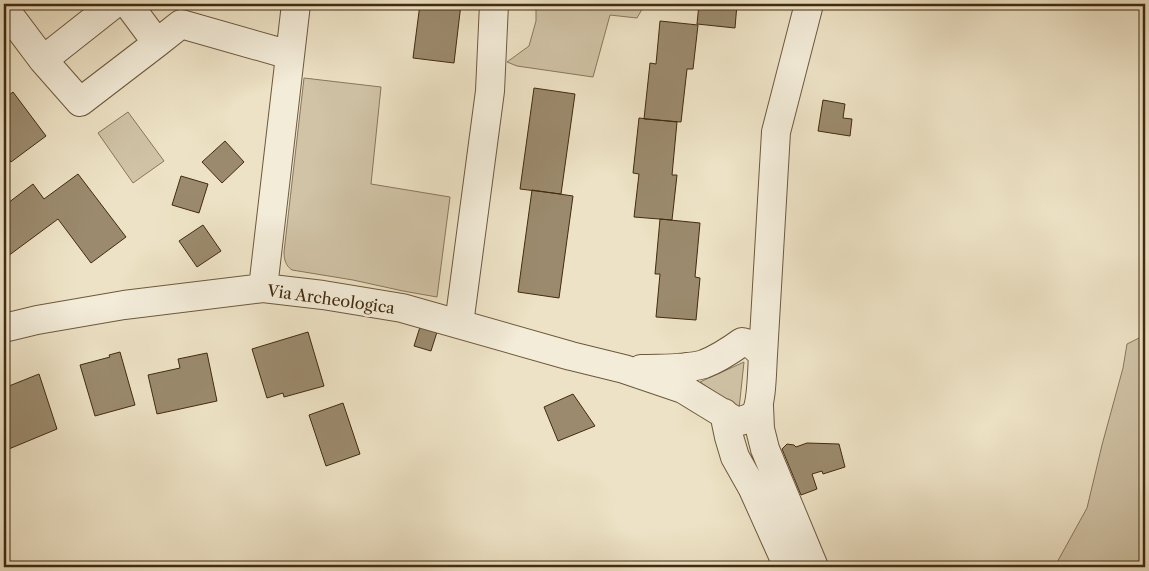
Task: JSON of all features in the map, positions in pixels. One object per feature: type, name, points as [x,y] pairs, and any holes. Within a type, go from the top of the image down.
[{"type":"street","points":[[38,53],[114,4]]},
{"type":"street","points":[[128,4],[158,43]]},
{"type":"street","points":[[263,288],[296,4]]},
{"type":"street","points":[[459,324],[490,91],[494,4]]},
{"type":"street","points":[[809,4],[776,132],[767,287],[752,348],[760,429],[764,449],[814,567]]},
{"type":"street","points":[[4,8],[38,53],[80,102],[181,24],[290,56]]},
{"type":"street","name":"Via Archeologica","points":[[4,328],[37,320],[124,305],[263,288],[323,295],[402,308],[571,356],[624,369],[685,378],[704,364],[732,349],[752,348]]},
{"type":"street","points":[[685,378],[764,449]]},
{"type":"street","points":[[731,418],[749,419],[754,415],[759,406]]},
{"type":"street","points":[[731,418],[729,437],[735,457],[753,489],[788,567]]},
{"type":"shaded area","points":[[536,4],[645,4],[637,18],[610,15],[593,77],[517,66],[507,62],[529,46],[536,21]]},
{"type":"shaded area","points":[[304,78],[381,87],[371,184],[450,197],[437,297],[292,270],[287,265],[284,252]]},
{"type":"shaded area","points":[[128,112],[164,161],[133,183],[98,133]]},
{"type":"shaded area","points":[[1145,335],[1145,567],[1057,567],[1055,566],[1087,508],[1123,368],[1127,344]]},
{"type":"shaded area","points":[[744,362],[739,409],[700,382]]},
{"type":"building","points":[[420,4],[461,4],[454,63],[413,58]]},
{"type":"building","points":[[699,4],[737,4],[735,28],[697,24]]},
{"type":"building","points":[[660,21],[698,25],[693,69],[687,69],[681,122],[644,119],[650,63],[656,64]]},
{"type":"building","points":[[534,88],[575,94],[561,194],[520,189]]},
{"type":"building","points":[[13,92],[46,136],[11,162],[4,152],[4,99]]},
{"type":"building","points":[[823,100],[845,104],[843,118],[852,119],[850,136],[818,131]]},
{"type":"building","points":[[639,118],[677,122],[672,175],[677,175],[672,220],[634,217],[639,174],[633,173]]},
{"type":"building","points":[[225,141],[244,162],[222,183],[202,162]]},
{"type":"building","points":[[78,174],[126,237],[91,263],[58,219],[4,259],[4,206],[33,184],[44,199]]},
{"type":"building","points":[[181,176],[208,184],[199,213],[172,205]]},
{"type":"building","points":[[532,190],[573,196],[559,298],[518,292]]},
{"type":"building","points":[[660,219],[700,223],[695,277],[700,278],[696,320],[656,317],[660,274],[655,274]]},
{"type":"building","points":[[203,225],[221,251],[197,267],[179,241]]},
{"type":"building","points":[[420,327],[437,332],[431,351],[414,346]]},
{"type":"building","points":[[308,332],[324,386],[284,397],[283,393],[267,398],[252,349]]},
{"type":"building","points":[[120,352],[135,405],[95,416],[80,365],[110,357],[109,355]]},
{"type":"building","points":[[207,353],[217,401],[157,414],[148,375],[180,368],[178,359]]},
{"type":"building","points":[[39,374],[57,429],[4,451],[4,388]]},
{"type":"building","points":[[573,394],[595,426],[558,441],[544,407]]},
{"type":"building","points":[[343,403],[360,454],[326,466],[309,415]]},
{"type":"building","points":[[807,443],[839,444],[845,467],[823,474],[822,471],[812,474],[817,489],[801,495],[782,449],[787,444],[796,447]]}]
